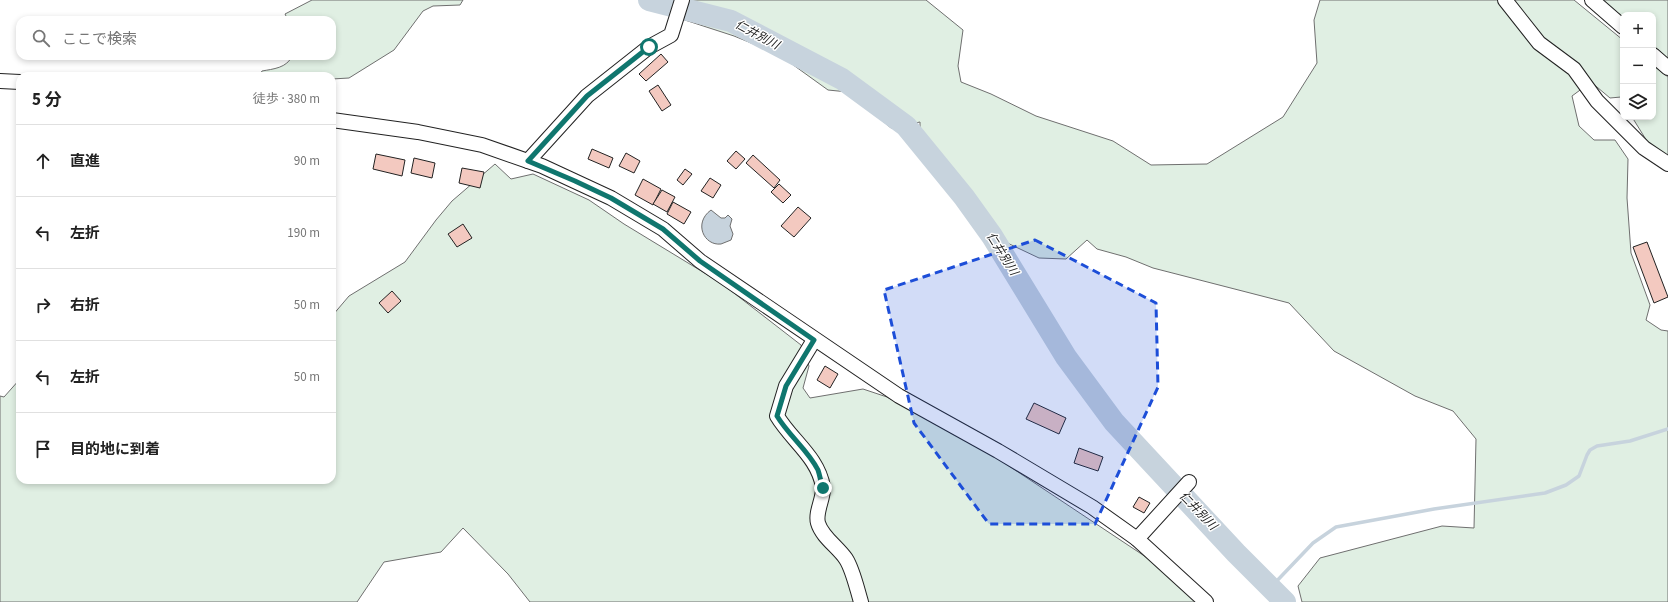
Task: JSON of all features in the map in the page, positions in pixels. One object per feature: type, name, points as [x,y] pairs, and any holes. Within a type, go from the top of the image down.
[{"type":"street","points":[[528,161],[587,96],[649,47],[672,35],[682,0]]},
{"type":"street","points":[[1505,0],[1539,43],[1574,69],[1597,101],[1644,148],[1668,164]]},
{"type":"street","points":[[1592,0],[1620,24]]},
{"type":"street","points":[[1656,58],[1668,68]]},
{"type":"street","points":[[0,81],[16,82]]},
{"type":"street","points":[[336,121],[418,132],[482,145],[528,161],[611,198],[663,229],[700,261],[814,340],[899,396],[998,451],[1079,499],[1137,538],[1206,602]]},
{"type":"street","points":[[814,340],[786,386],[777,416],[783,426],[809,456],[818,471],[823,488],[817,522],[821,530],[846,560],[861,602]]},
{"type":"street","points":[[1137,538],[1189,482]]},
{"type":"highlighted area","points":[[1035,240],[1156,303],[1158,387],[1095,524],[989,524],[914,423],[884,290]]},
{"type":"green space","points":[[312,0],[463,0],[460,5],[433,6],[423,11],[394,50],[349,78],[336,79],[336,72],[261,72],[275,69],[290,60],[336,60],[336,16],[286,16],[285,14]]},
{"type":"green space","points":[[648,0],[926,0],[963,30],[958,66],[961,82],[991,94],[1036,116],[1113,141],[1151,165],[1207,164],[1283,117],[1317,63],[1314,20],[1320,0],[1574,0],[1620,38],[1620,97],[1610,98],[1591,82],[1572,96],[1579,126],[1594,140],[1615,140],[1628,159],[1627,198],[1631,253],[1650,305],[1646,320],[1661,330],[1668,331],[1668,602],[1302,602],[1298,586],[1320,558],[1442,526],[1474,528],[1476,439],[1453,411],[1415,396],[1334,351],[1289,303],[1153,268],[1126,257],[1097,249],[1087,240],[1066,259],[1039,258],[1001,240],[954,169],[920,129],[920,122],[891,128],[848,92],[828,90],[778,54],[734,36],[651,9]]},
{"type":"green space","points":[[1601,0],[1668,0],[1668,59],[1656,48],[1656,12],[1620,12],[1620,15]]},
{"type":"green space","points":[[1656,67],[1668,77],[1668,156],[1650,146],[1634,120],[1656,120]]},
{"type":"green space","points":[[495,164],[511,179],[533,174],[589,200],[624,224],[721,283],[801,345],[809,366],[803,388],[810,398],[863,389],[887,397],[988,452],[1167,571],[1195,602],[530,602],[508,574],[463,528],[441,552],[384,562],[357,602],[0,602],[0,396],[4,397],[16,384],[16,484],[336,484],[336,311],[349,296],[405,262],[452,201]]},
{"type":"shaded area","points":[[711,210],[721,218],[725,218],[728,215],[732,219],[730,226],[733,234],[731,240],[721,244],[715,244],[706,238],[703,233],[703,221]]},
{"type":"building","points":[[661,54],[668,62],[646,81],[639,74]]},
{"type":"building","points":[[658,85],[671,105],[662,111],[649,91]]},
{"type":"building","points":[[592,149],[613,158],[609,168],[588,159]]},
{"type":"building","points":[[736,151],[745,159],[736,169],[727,161]]},
{"type":"building","points":[[626,153],[640,161],[634,173],[619,166]]},
{"type":"building","points":[[376,154],[405,160],[402,176],[373,169]]},
{"type":"building","points":[[753,155],[780,180],[774,188],[746,163]]},
{"type":"building","points":[[414,158],[435,163],[432,178],[411,173]]},
{"type":"building","points":[[462,168],[484,172],[480,188],[459,183]]},
{"type":"building","points":[[685,169],[692,174],[683,185],[677,180]]},
{"type":"building","points":[[710,178],[721,185],[713,198],[701,191]]},
{"type":"building","points":[[643,179],[661,189],[653,205],[635,195]]},
{"type":"building","points":[[779,184],[791,195],[783,203],[771,192]]},
{"type":"building","points":[[662,190],[675,197],[667,212],[653,204]]},
{"type":"building","points":[[673,202],[691,212],[684,224],[667,214]]},
{"type":"building","points":[[798,207],[811,218],[794,237],[781,226]]},
{"type":"building","points":[[463,224],[472,238],[457,247],[448,234]]},
{"type":"building","points":[[1647,242],[1668,297],[1654,303],[1633,247]]},
{"type":"building","points":[[392,291],[401,301],[388,313],[379,303]]},
{"type":"building","points":[[825,366],[838,374],[830,388],[817,380]]},
{"type":"building","points":[[1034,403],[1066,418],[1059,434],[1026,419]]},
{"type":"building","points":[[1079,448],[1103,457],[1098,471],[1074,463]]},
{"type":"building","points":[[1139,497],[1150,503],[1144,513],[1133,507]]},
{"type":"waterway","name":"仁井別川","points":[[649,0],[731,21],[842,79],[906,126],[964,197],[992,236],[1066,357],[1114,422],[1236,553],[1285,602]]},
{"type":"waterway","points":[[1271,587],[1313,543],[1336,527],[1434,509],[1545,493],[1566,485],[1579,476],[1587,455],[1590,450],[1597,446],[1630,441],[1668,429]]},
{"type":"route","points":[[649,47],[587,96],[528,161],[611,198],[663,229],[700,261],[814,340],[786,386],[777,416],[783,426],[809,456],[818,471],[823,488]]}]
